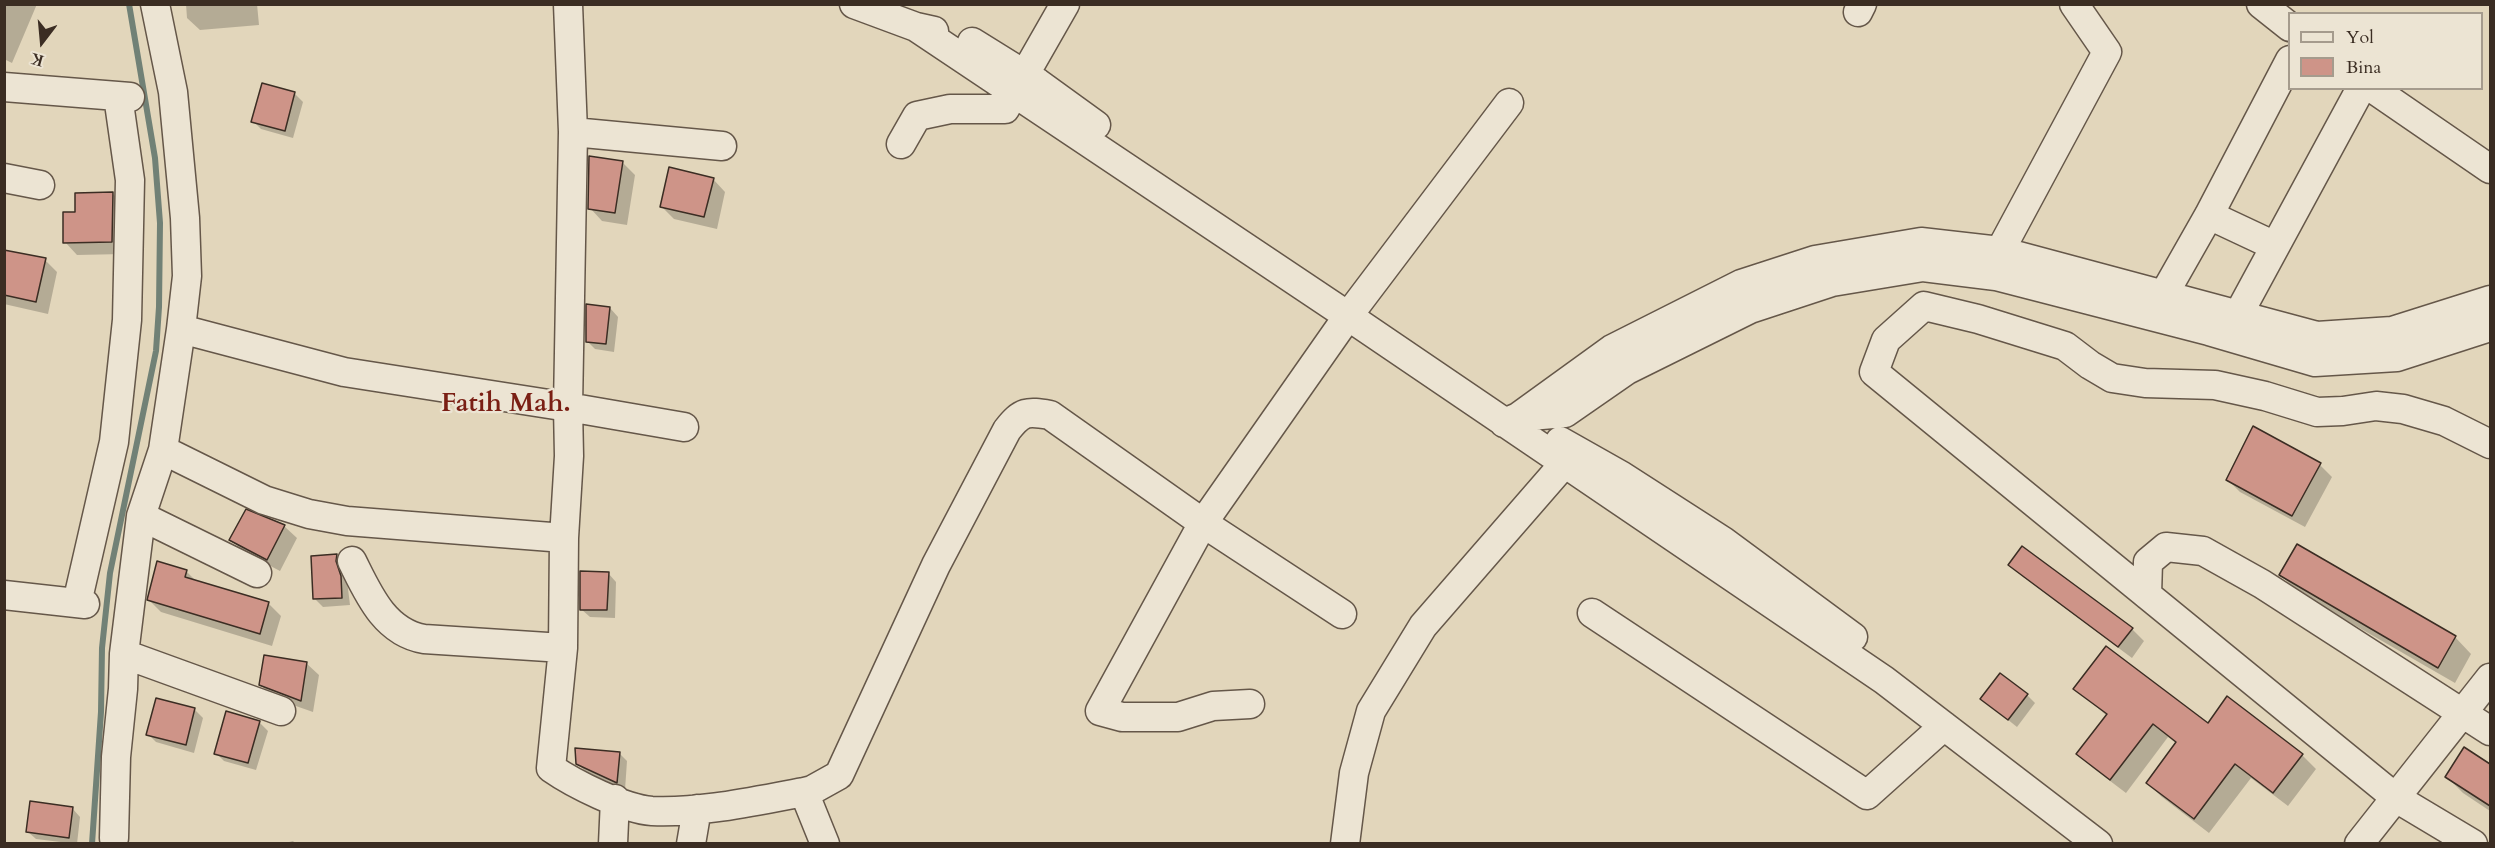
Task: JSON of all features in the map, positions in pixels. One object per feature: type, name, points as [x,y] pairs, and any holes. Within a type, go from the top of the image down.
[{"type":"street","points":[[114,838],[116,757],[123,689],[127,608],[141,516],[163,450],[187,276],[185,218],[173,92],[155,4]]},
{"type":"street","points":[[568,4],[573,132],[567,407],[569,456],[564,538],[563,648],[551,768],[577,785],[651,811],[723,807],[804,792],[839,775],[936,565],[1008,430],[1016,418],[1025,413],[1050,415],[1203,523],[1342,614]]},
{"type":"street","points":[[854,4],[916,27],[962,36],[1020,84],[1511,420],[1569,457],[1622,476],[1724,542],[1918,686],[1933,718],[2098,843]]},
{"type":"street","points":[[902,144],[917,116],[950,109],[1005,109],[1065,4]]},
{"type":"street","points":[[1998,263],[2107,52],[2074,4]]},
{"type":"street","points":[[2261,4],[2288,26]]},
{"type":"street","points":[[2163,296],[2209,215],[2288,62]]},
{"type":"street","points":[[4,87],[124,97],[130,180],[127,320],[114,442],[81,603],[4,595]]},
{"type":"street","points":[[2238,315],[2360,90]]},
{"type":"street","points":[[2375,90],[2490,169]]},
{"type":"street","points":[[1250,704],[1213,706],[1178,717],[1122,717],[1100,711],[1203,523],[1353,310],[1509,103]]},
{"type":"street","points":[[573,132],[722,146]]},
{"type":"street","points":[[4,178],[40,185]]},
{"type":"street","points":[[2209,215],[2275,246]]},
{"type":"street","points":[[1511,420],[1612,349],[1741,284],[1815,260],[1921,242],[1998,263],[2209,331],[2315,362],[2397,357],[2490,327]]},
{"type":"street","points":[[1998,263],[2163,296],[2318,336],[2392,332],[2490,300]]},
{"type":"street","points":[[2473,843],[2396,798],[1874,372],[1886,340],[1923,306],[1978,319],[2065,346],[2112,378],[2145,383],[2214,385],[2265,396],[2317,412],[2376,406],[2403,409],[2444,421],[2490,444]]},
{"type":"street","points":[[181,329],[344,372],[684,428]]},
{"type":"street","points":[[163,450],[264,500],[309,514],[347,521],[564,538]]},
{"type":"street","points":[[1346,843],[1354,773],[1371,711],[1423,626],[1569,457]]},
{"type":"street","points":[[141,516],[257,573]]},
{"type":"street","points":[[2147,595],[2148,562],[2166,547],[2204,551],[2262,584],[2464,712],[2490,731]]},
{"type":"street","points":[[352,561],[373,602],[402,634],[424,639],[563,648]]},
{"type":"street","points":[[1592,613],[1867,795],[1933,718]]},
{"type":"street","points":[[124,654],[281,711]]},
{"type":"street","points":[[2360,843],[2490,678]]},
{"type":"street","points":[[804,792],[825,843]]},
{"type":"street","points":[[613,843],[615,799]]},
{"type":"street","points":[[691,843],[697,808]]},
{"type":"building","points":[[262,83],[295,92],[285,131],[251,122]]},
{"type":"building","points":[[589,156],[623,161],[615,213],[588,209]]},
{"type":"building","points":[[669,167],[714,178],[704,217],[660,207]]},
{"type":"building","points":[[113,192],[112,242],[63,243],[63,212],[75,212],[75,193]]},
{"type":"building","points":[[4,250],[46,258],[36,302],[4,295]]},
{"type":"building","points":[[586,304],[610,307],[606,344],[586,342]]},
{"type":"building","points":[[2253,426],[2321,463],[2292,516],[2226,480]]},
{"type":"building","points":[[246,509],[285,525],[267,560],[229,540]]},
{"type":"building","points":[[2297,544],[2456,636],[2438,668],[2279,575]]},
{"type":"building","points":[[2022,546],[2133,628],[2118,647],[2008,565]]},
{"type":"building","points":[[337,554],[342,598],[313,599],[311,556]]},
{"type":"building","points":[[157,561],[187,570],[185,577],[269,602],[260,634],[147,600]]},
{"type":"building","points":[[580,571],[609,572],[607,610],[580,610]]},
{"type":"building","points":[[2106,646],[2208,723],[2227,696],[2303,754],[2273,793],[2235,764],[2194,819],[2146,783],[2176,742],[2153,724],[2110,780],[2076,754],[2107,714],[2073,689]]},
{"type":"building","points":[[264,655],[307,662],[301,701],[259,685]]},
{"type":"building","points":[[2000,673],[2028,694],[2008,720],[1980,699]]},
{"type":"building","points":[[156,698],[195,708],[186,745],[146,735]]},
{"type":"building","points":[[226,711],[260,721],[248,763],[214,754]]},
{"type":"building","points":[[2464,747],[2490,764],[2490,806],[2445,777]]},
{"type":"building","points":[[575,748],[620,752],[617,783],[576,764]]},
{"type":"building","points":[[30,801],[73,807],[69,838],[26,832]]},
{"type":"waterway","points":[[92,844],[101,712],[102,648],[110,573],[156,351],[159,307],[160,223],[155,158],[129,4]]},
{"type":"district","name":"Fatih Mah.","points":[[506,405]]}]
